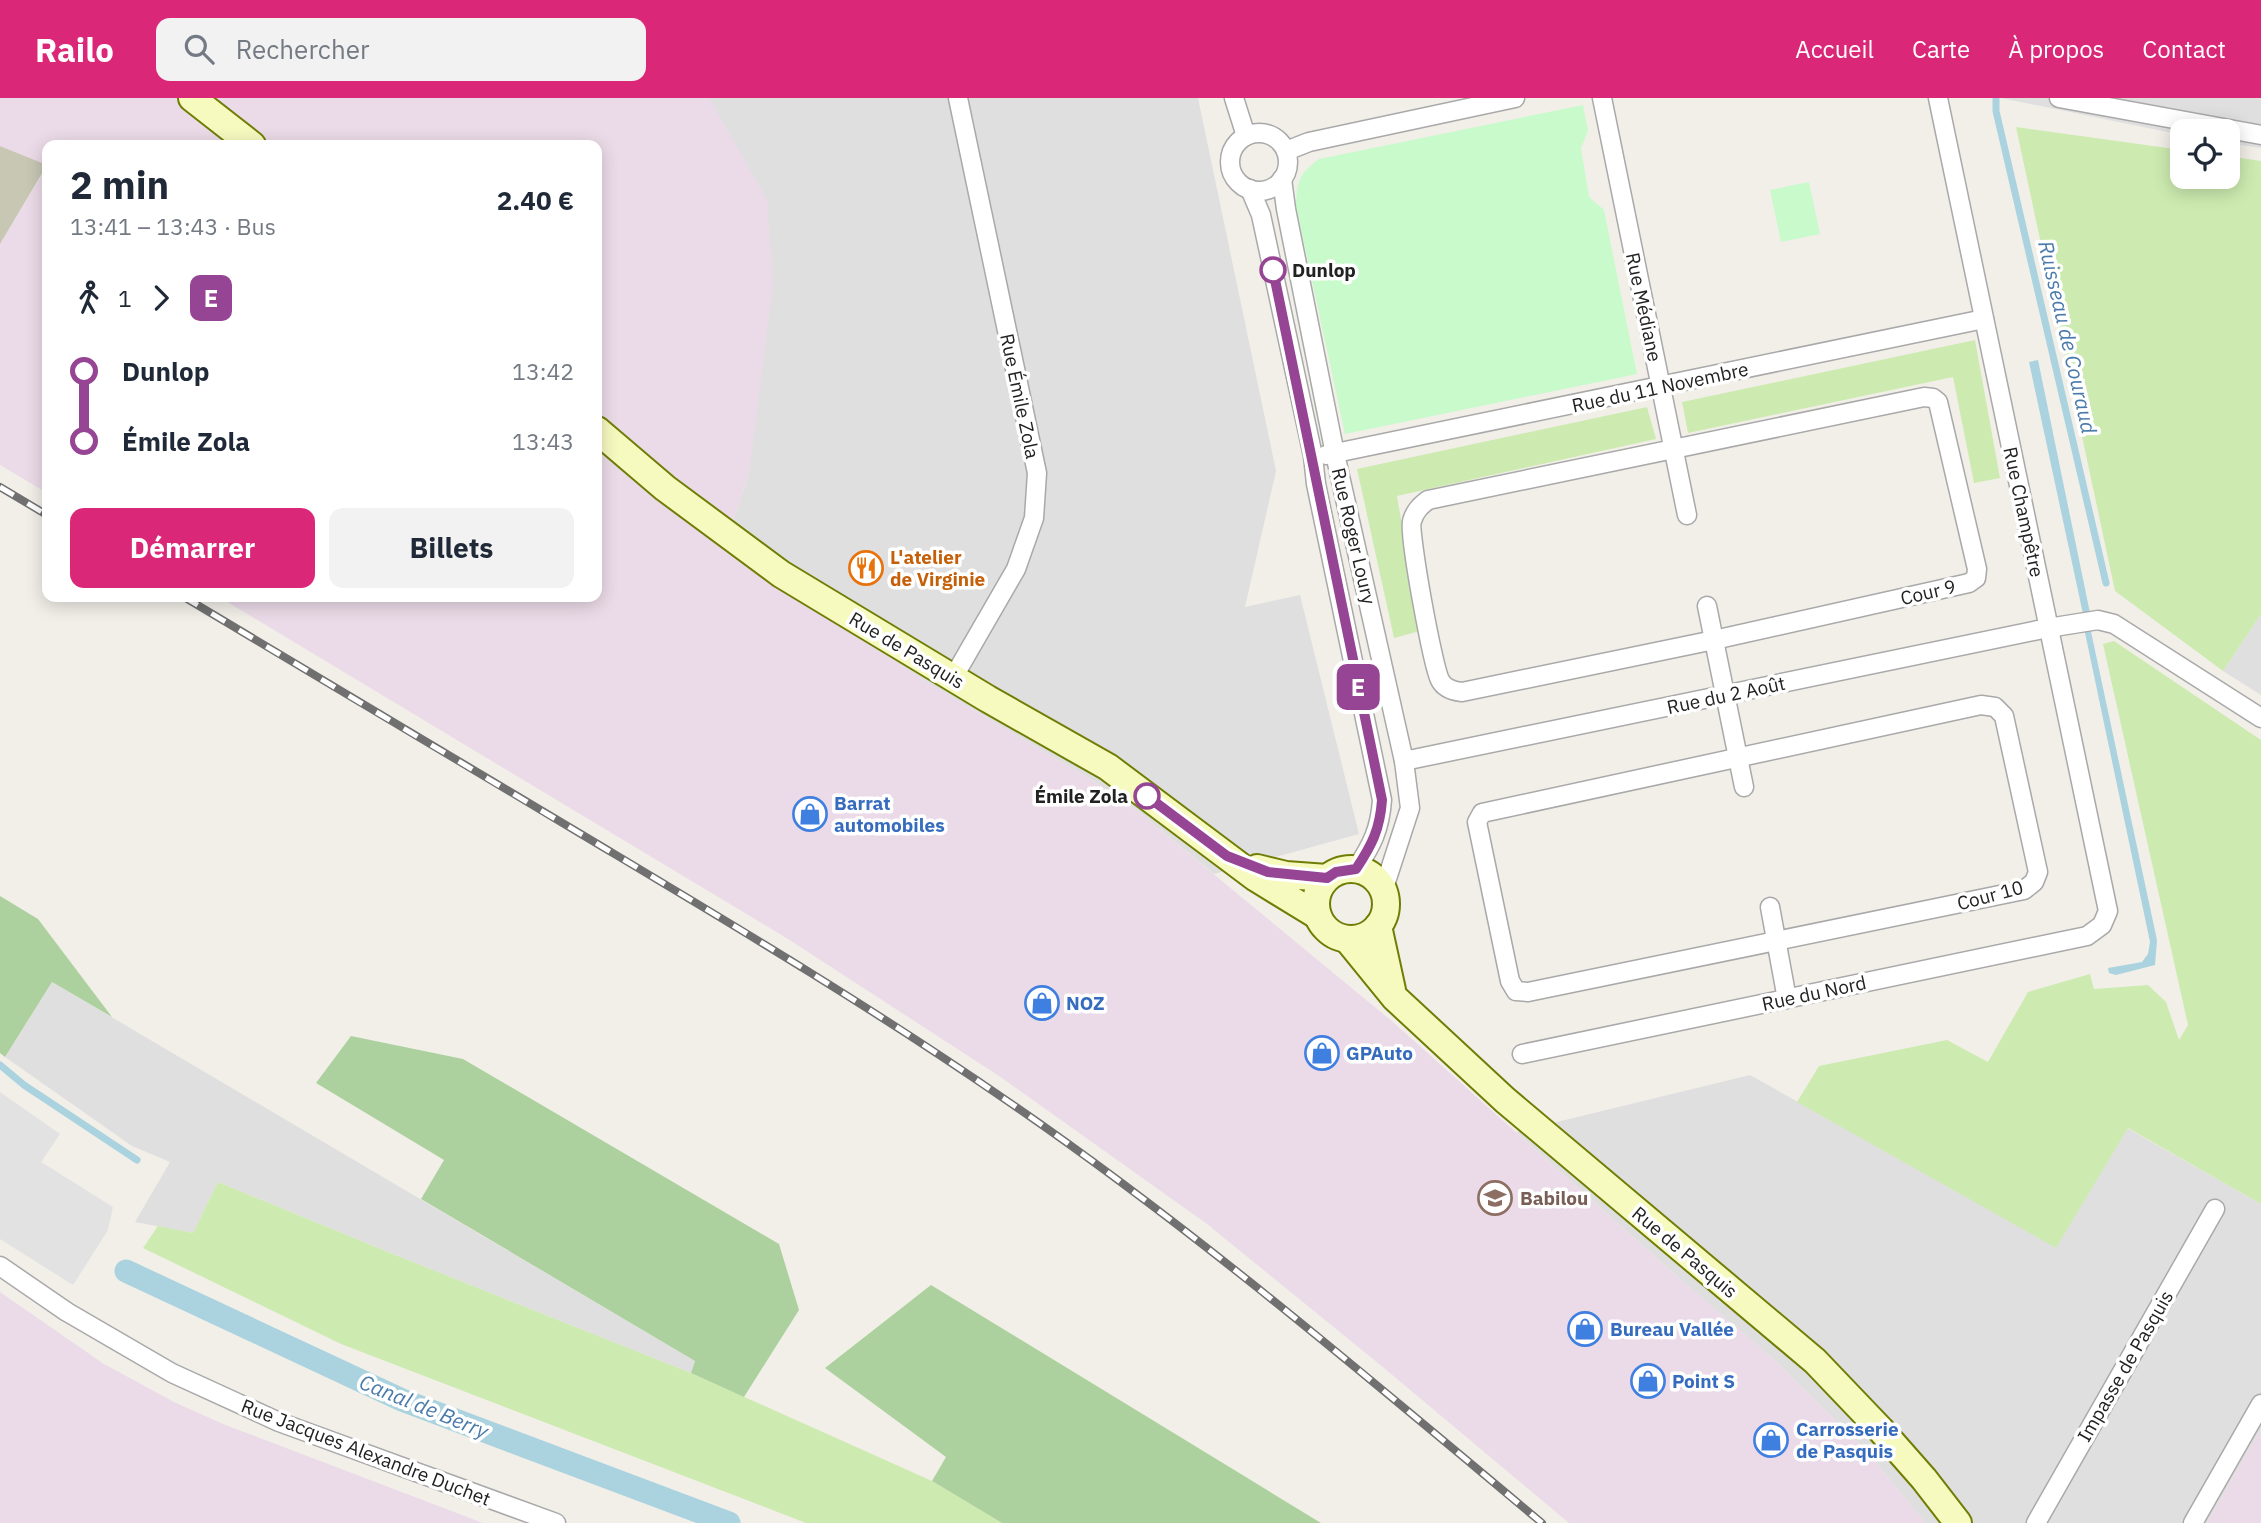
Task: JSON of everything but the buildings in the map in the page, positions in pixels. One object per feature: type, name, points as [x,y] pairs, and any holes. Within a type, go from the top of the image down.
[{"type":"main road","points":[[192,98],[246,140]]},
{"type":"main road","name":"Rue de Pasquis","points":[[602,434],[665,488],[781,574],[953,678],[1108,767],[1256,877],[1318,916]]},
{"type":"main road","name":"Rue de Pasquis","points":[[1227,856],[1268,872],[1327,878]]},
{"type":"main road","points":[[1356,869],[1377,881],[1383,891],[1385,909],[1378,926],[1369,934],[1347,939],[1329,932],[1318,916],[1317,896],[1327,878],[1336,872],[1356,869]]},
{"type":"main road","points":[[1378,926],[1395,998]]},
{"type":"main road","name":"Rue de Pasquis","points":[[1347,939],[1395,998],[1505,1100],[1815,1362],[1880,1429],[1958,1523]]},
{"type":"street","name":"Rue Émile Zola","points":[[953,678],[1016,569],[1034,518],[1037,473],[958,98]]},
{"type":"street","points":[[1234,98],[1246,136],[1264,133],[1272,136],[1286,151],[1309,142],[1515,98]]},
{"type":"street","name":"Rue Médiane","points":[[1602,98],[1687,515]]},
{"type":"street","name":"Rue Champêtre","points":[[1938,98],[2108,911],[2102,925]]},
{"type":"street","points":[[2059,98],[2261,135]]},
{"type":"street","name":"Rue Roger Loury","points":[[1246,136],[1233,150],[1230,160],[1235,178],[1250,189],[1261,215],[1313,456],[1315,484],[1382,800],[1381,823],[1370,849],[1356,869]]},
{"type":"street","name":"Rue Roger Loury","points":[[1286,151],[1287,170],[1282,178],[1286,209],[1335,454],[1404,761],[1410,808],[1383,891]]},
{"type":"street","points":[[1250,189],[1268,189],[1282,178]]},
{"type":"street","name":"Rue du 11 Novembre","points":[[1313,456],[1335,454],[1984,319]]},
{"type":"street","name":"Cour 9","points":[[1924,397],[1938,402],[1977,569],[1976,578],[1969,583],[1714,640],[1462,692],[1451,691],[1440,680],[1421,598],[1411,523],[1418,507],[1428,500],[1924,397]]},
{"type":"street","points":[[1707,606],[1744,787]]},
{"type":"street","name":"Rue du 2 Août","points":[[1404,761],[2048,628],[2098,620],[2114,624],[2261,718]]},
{"type":"street","name":"Cour 10","points":[[1981,705],[1995,707],[2004,716],[2038,872],[2034,882],[2024,890],[1528,992],[1516,991],[1510,981],[1477,822],[1482,813],[1738,758],[1981,705]]},
{"type":"street","points":[[1770,907],[1787,999]]},
{"type":"street","name":"Rue du Nord","points":[[1522,1054],[2087,936],[2102,925]]},
{"type":"street","name":"Impasse de Pasquis","points":[[2036,1523],[2215,1209]]},
{"type":"street","name":"Rue Jacques Alexandre Duchet","points":[[0,1266],[77,1318],[184,1378],[279,1422],[556,1523]]},
{"type":"street","points":[[2193,1523],[2261,1404]]},
{"type":"shaded area","points":[[0,98],[709,98],[767,200],[773,283],[749,473],[723,550],[928,683],[1120,797],[1393,1022],[1683,1282],[1773,1359],[1867,1452],[1925,1523],[1569,1523],[1207,1224],[1002,1078],[788,939],[227,602],[602,602],[602,140],[42,140],[42,163],[0,146]]},
{"type":"shaded area","points":[[709,98],[1198,98],[1276,471],[1245,607],[1300,595],[1359,834],[1214,874],[1120,797],[928,683],[723,550],[749,473]]},
{"type":"shaded area","points":[[2001,98],[2261,98],[2261,148],[2240,145],[2240,119],[2170,119],[2170,133]]},
{"type":"shaded area","points":[[0,146],[42,163],[42,173],[0,244]]},
{"type":"shaded area","points":[[42,174],[42,490],[0,465],[0,244]]},
{"type":"shaded area","points":[[2261,614],[2261,695],[2223,671]]},
{"type":"shaded area","points":[[52,982],[695,1361],[691,1373],[218,1182],[193,1233],[135,1222],[170,1162],[132,1146],[5,1057]]},
{"type":"shaded area","points":[[1750,1075],[2056,1247],[2127,1128],[2261,1204],[2261,1429],[2207,1523],[1925,1523],[1867,1452],[1773,1359],[1516,1132]]},
{"type":"shaded area","points":[[0,1092],[60,1134],[41,1162],[113,1207],[108,1230],[73,1285],[0,1239]]},
{"type":"shaded area","points":[[0,1292],[104,1364],[174,1402],[223,1424],[483,1523],[0,1523]]},
{"type":"shaded area","points":[[2261,1429],[2261,1523],[2207,1523]]},
{"type":"green space","points":[[1583,105],[1588,131],[1581,148],[1589,197],[1604,210],[1637,374],[1345,434],[1296,206],[1298,184],[1303,174],[1319,159]]},
{"type":"green space","points":[[2016,127],[2170,148],[2170,189],[2240,189],[2240,158],[2261,161],[2261,614],[2223,671],[2115,591]]},
{"type":"green space","points":[[1809,182],[1820,234],[1781,242],[1770,190]]},
{"type":"green space","points":[[1975,340],[2000,478],[1974,483],[1953,377],[1688,433],[1682,402]]},
{"type":"green space","points":[[1647,407],[1656,439],[1397,496],[1420,631],[1394,638],[1357,469]]},
{"type":"green space","points":[[2114,641],[2261,740],[2261,1204],[2128,1128],[2056,1248],[1797,1102],[1819,1066],[1947,1040],[1988,1062],[2028,992],[2090,974],[2094,989],[2148,985],[2166,1002],[2179,1040],[2188,1025],[2103,644]]},
{"type":"green space","points":[[0,896],[38,919],[112,1017],[52,982],[5,1057],[0,1053]]},
{"type":"green space","points":[[351,1036],[463,1059],[779,1244],[799,1310],[744,1397],[691,1373],[695,1361],[421,1199],[444,1160],[316,1083]]},
{"type":"green space","points":[[218,1182],[691,1373],[932,1481],[1002,1523],[806,1523],[341,1344],[143,1248],[158,1226],[193,1233]]},
{"type":"green space","points":[[931,1285],[1321,1523],[1002,1523],[932,1481],[946,1457],[825,1368]]},
{"type":"water","points":[[2038,360],[2090,613],[2083,614],[2029,362]]},
{"type":"water","points":[[2090,627],[2157,940],[2155,965],[2116,975],[2109,973],[2108,968],[2142,962],[2148,954],[2150,942],[2084,628]]},
{"type":"waterway","name":"Ruisseau de Couraud","points":[[1996,98],[1996,111],[2106,583]]},
{"type":"waterway","points":[[0,1065],[24,1085],[137,1160]]},
{"type":"waterway","name":"Canal de Berry","points":[[126,1271],[402,1400],[729,1523]]},
{"type":"railway","points":[[0,487],[42,512]]},
{"type":"railway","points":[[192,602],[750,936],[903,1031],[1003,1098],[1073,1147],[1210,1251],[1344,1358],[1542,1523]]},
{"type":"bus line","name":"E","points":[[1147,796],[1227,856],[1268,872],[1286,875],[1327,878],[1336,872],[1356,869],[1370,849],[1381,823],[1382,800],[1273,270]]},
{"type":"place","name":"Dunlop","points":[[1273,270]]},
{"type":"place","name":"L'atelier de Virginie","points":[[866,568]]},
{"type":"place","name":"Émile Zola","points":[[1147,796]]},
{"type":"place","name":"Barrat automobiles","points":[[810,814]]},
{"type":"place","name":"NOZ","points":[[1042,1003]]},
{"type":"place","name":"GPAuto","points":[[1322,1053]]},
{"type":"place","name":"Babilou","points":[[1495,1198]]},
{"type":"place","name":"Bureau Vallée","points":[[1585,1329]]},
{"type":"place","name":"Point S","points":[[1648,1381]]},
{"type":"place","name":"Carrosserie de Pasquis","points":[[1771,1440]]}]
